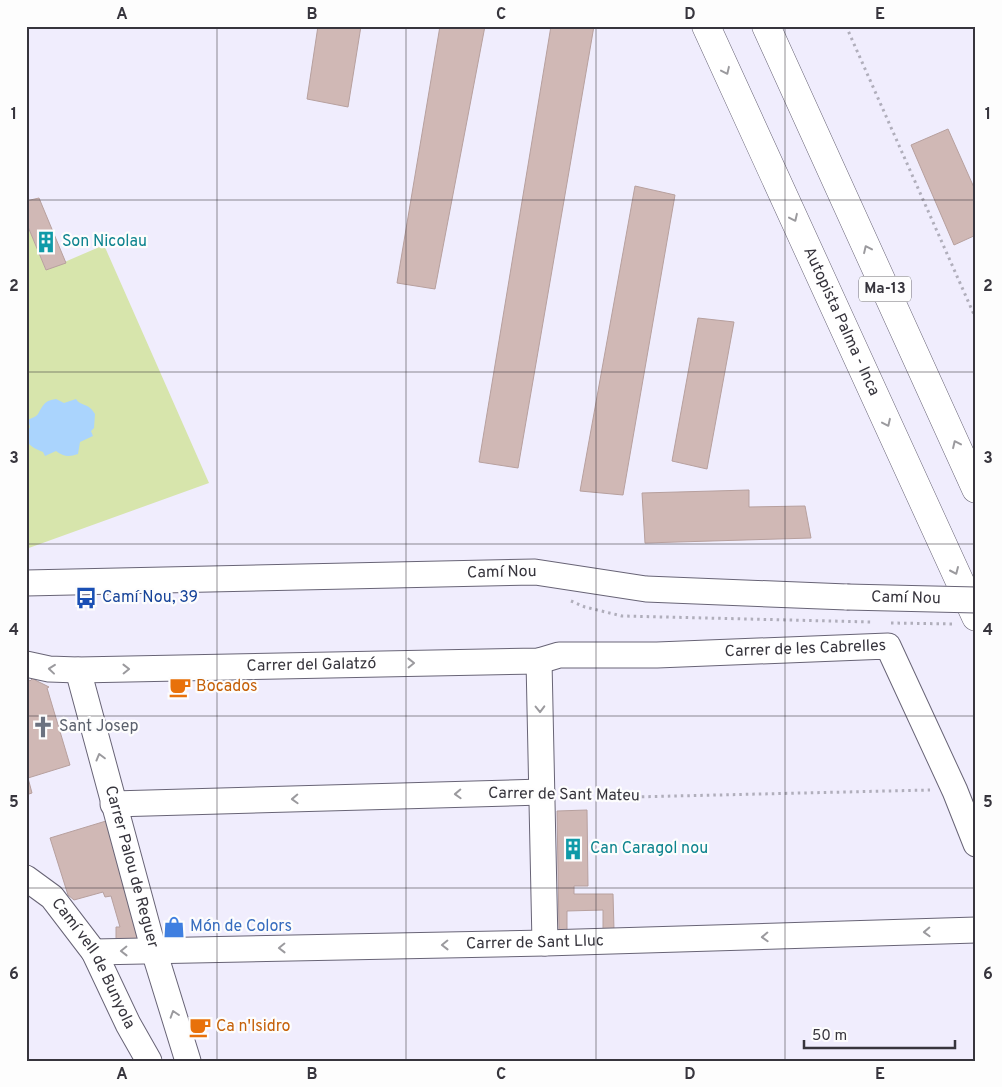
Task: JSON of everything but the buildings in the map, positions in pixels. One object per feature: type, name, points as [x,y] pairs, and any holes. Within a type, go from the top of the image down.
[{"type":"highway","name":"Autopista Palma - Inca","points":[[706,26],[966,621]]},
{"type":"highway","name":"Ma-13","points":[[766,26],[976,489]]},
{"type":"street","name":"Camí Nou","points":[[26,583],[535,572],[646,589],[976,600]]},
{"type":"street","name":"Carrer de les Cabrelles","points":[[539,661],[559,655],[657,655],[888,646],[955,791],[976,844]]},
{"type":"street","name":"Carrer del Galatzó","points":[[26,664],[49,669],[78,670],[539,661]]},
{"type":"street","points":[[539,661],[545,943]]},
{"type":"street","name":"Carrer Palou de Reguer","points":[[78,670],[154,951],[188,1061]]},
{"type":"street","name":"Carrer de Sant Mateu","points":[[113,804],[542,792]]},
{"type":"street","name":"Camí vell de Bunyola","points":[[26,878],[52,897],[94,952],[148,1061]]},
{"type":"street","name":"Carrer de Sant Lluc","points":[[94,952],[545,943],[976,930]]},
{"type":"path","points":[[846,26],[976,320]]},
{"type":"path","points":[[887,623],[966,621]]},
{"type":"path","points":[[847,622],[877,622]]},
{"type":"path","name":"Carrer de Sant Mateu","points":[[542,792],[590,798],[924,789],[955,791]]},
{"type":"green space","points":[[26,222],[46,270],[104,245],[209,483],[26,549]]},
{"type":"water","points":[[56,399],[64,403],[76,399],[90,408],[95,414],[94,428],[91,431],[93,436],[80,442],[78,454],[67,456],[56,451],[45,456],[43,452],[28,443],[26,436],[30,427],[28,420],[37,415],[47,402]]},
{"type":"place","name":"Son Nicolau","points":[[46,242]]},
{"type":"place","name":"Camí Nou, 39","points":[[86,598]]},
{"type":"place","name":"Bocados","points":[[180,687]]},
{"type":"place","name":"Sant Josep","points":[[43,727]]},
{"type":"place","name":"Can Caragol nou","points":[[573,849]]},
{"type":"place","name":"Món de Colors","points":[[174,927]]},
{"type":"place","name":"Ca n'Isidro","points":[[200,1027]]}]
